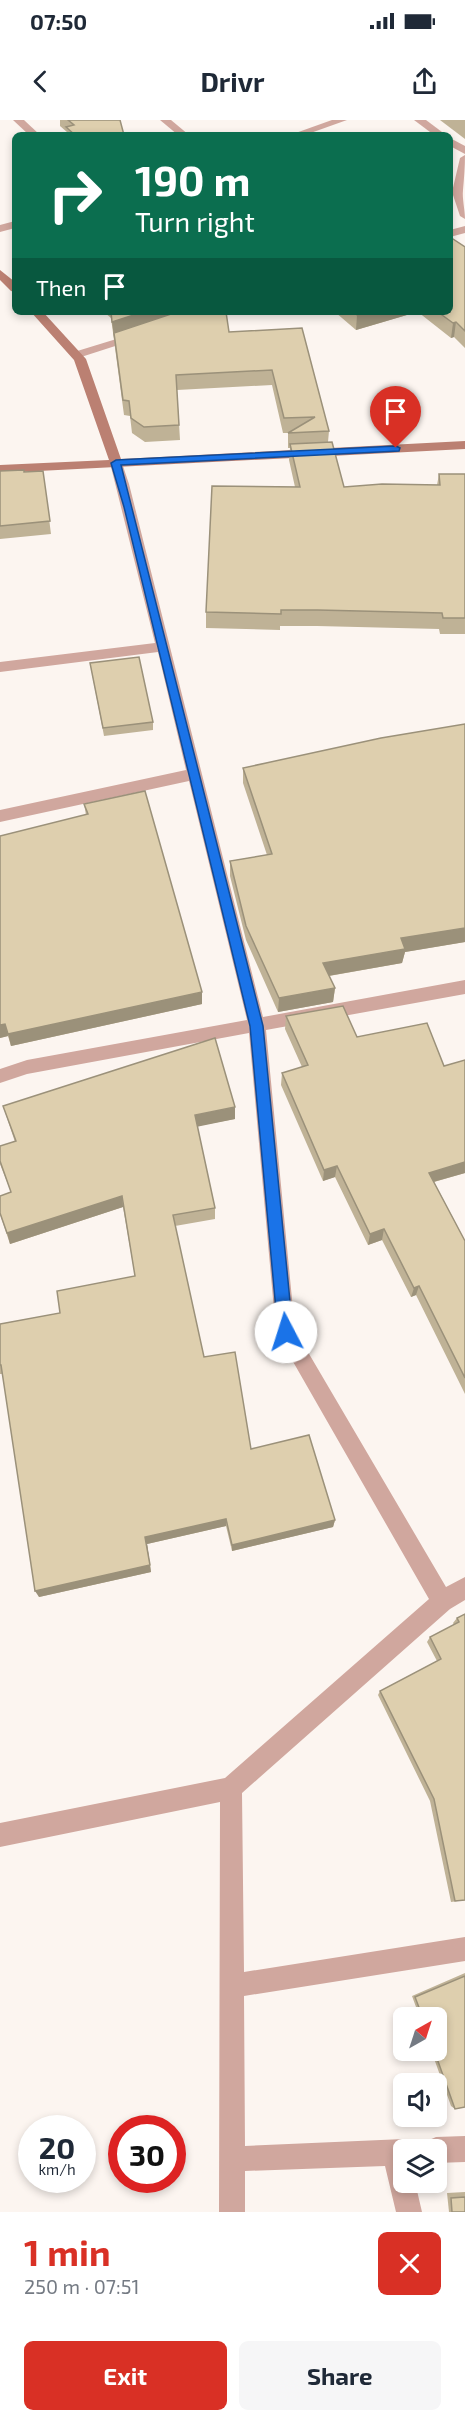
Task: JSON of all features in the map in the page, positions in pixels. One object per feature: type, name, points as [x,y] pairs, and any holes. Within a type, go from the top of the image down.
[{"type":"main road","points":[[0,273],[12,286]]},
{"type":"main road","points":[[40,315],[78,354],[116,463]]},
{"type":"main road","points":[[0,469],[465,445]]},
{"type":"street","points":[[18,120],[32,132]]},
{"type":"street","points":[[165,120],[180,132]]},
{"type":"street","points":[[304,132],[342,120]]},
{"type":"street","points":[[418,120],[436,132]]},
{"type":"street","points":[[465,158],[457,192],[465,216]]},
{"type":"street","points":[[78,354],[143,333]]},
{"type":"street","points":[[116,463],[164,647],[257,1026],[286,1332],[442,1601]]},
{"type":"street","points":[[0,667],[164,647]]},
{"type":"street","points":[[0,816],[195,774]]},
{"type":"street","points":[[0,1076],[27,1067],[465,987]]},
{"type":"street","points":[[0,1835],[231,1788],[442,1601],[465,1588]]},
{"type":"street","points":[[231,1788],[232,2212]]},
{"type":"street","points":[[232,1986],[465,1949]]},
{"type":"street","points":[[447,2150],[465,2149]]},
{"type":"street","points":[[232,2159],[393,2152]]},
{"type":"street","points":[[406,2193],[409,2212]]},
{"type":"building","points":[[68,120],[120,120],[123,132],[72,132],[66,127],[74,125]]},
{"type":"building","points":[[453,239],[465,247],[465,331],[456,322],[453,323],[442,315],[453,315]]},
{"type":"building","points":[[111,315],[134,315],[112,322]]},
{"type":"building","points":[[168,315],[226,315],[229,332],[302,328],[329,431],[288,433],[315,417],[284,418],[272,370],[176,375],[179,425],[144,427],[131,418],[129,401],[123,400],[114,333]]},
{"type":"building","points":[[332,442],[344,487],[382,484],[440,485],[439,474],[465,474],[465,618],[443,618],[442,613],[318,610],[281,610],[281,614],[206,612],[212,486],[300,487],[290,444]]},
{"type":"building","points":[[24,470],[24,472],[43,471],[50,521],[0,526],[0,471]]},
{"type":"building","points":[[139,657],[153,722],[103,728],[90,663]]},
{"type":"building","points":[[465,724],[465,928],[401,938],[405,949],[323,963],[335,988],[279,998],[246,926],[230,861],[272,854],[243,768],[381,738]]},
{"type":"building","points":[[145,791],[202,992],[8,1034],[5,1024],[0,1025],[0,836],[88,814],[84,804]]},
{"type":"building","points":[[343,1006],[357,1037],[427,1023],[444,1066],[465,1060],[465,1162],[429,1173],[465,1241],[465,1378],[419,1286],[414,1288],[384,1229],[370,1234],[337,1166],[324,1170],[282,1073],[308,1065],[286,1016]]},
{"type":"building","points":[[215,1038],[235,1107],[195,1115],[215,1208],[173,1215],[204,1357],[235,1352],[251,1449],[309,1435],[335,1520],[232,1545],[226,1519],[145,1537],[150,1565],[35,1591],[0,1365],[0,1324],[60,1313],[57,1291],[135,1276],[122,1196],[7,1233],[0,1213],[0,1196],[11,1192],[0,1161],[0,1146],[16,1141],[3,1106]]},
{"type":"building","points":[[465,1614],[465,1900],[455,1901],[434,1799],[380,1691],[441,1659],[430,1637],[459,1622],[457,1618]]},
{"type":"building","points":[[465,1976],[465,2107],[455,2109],[447,2087],[447,2073],[442,2073],[438,2061],[447,2061],[447,2007],[419,2007],[415,1997]]},
{"type":"building","points":[[465,2197],[465,2212],[452,2212],[451,2198]]},
{"type":"route","points":[[286,1332],[257,1026],[129,507],[116,463],[396,448]]}]
